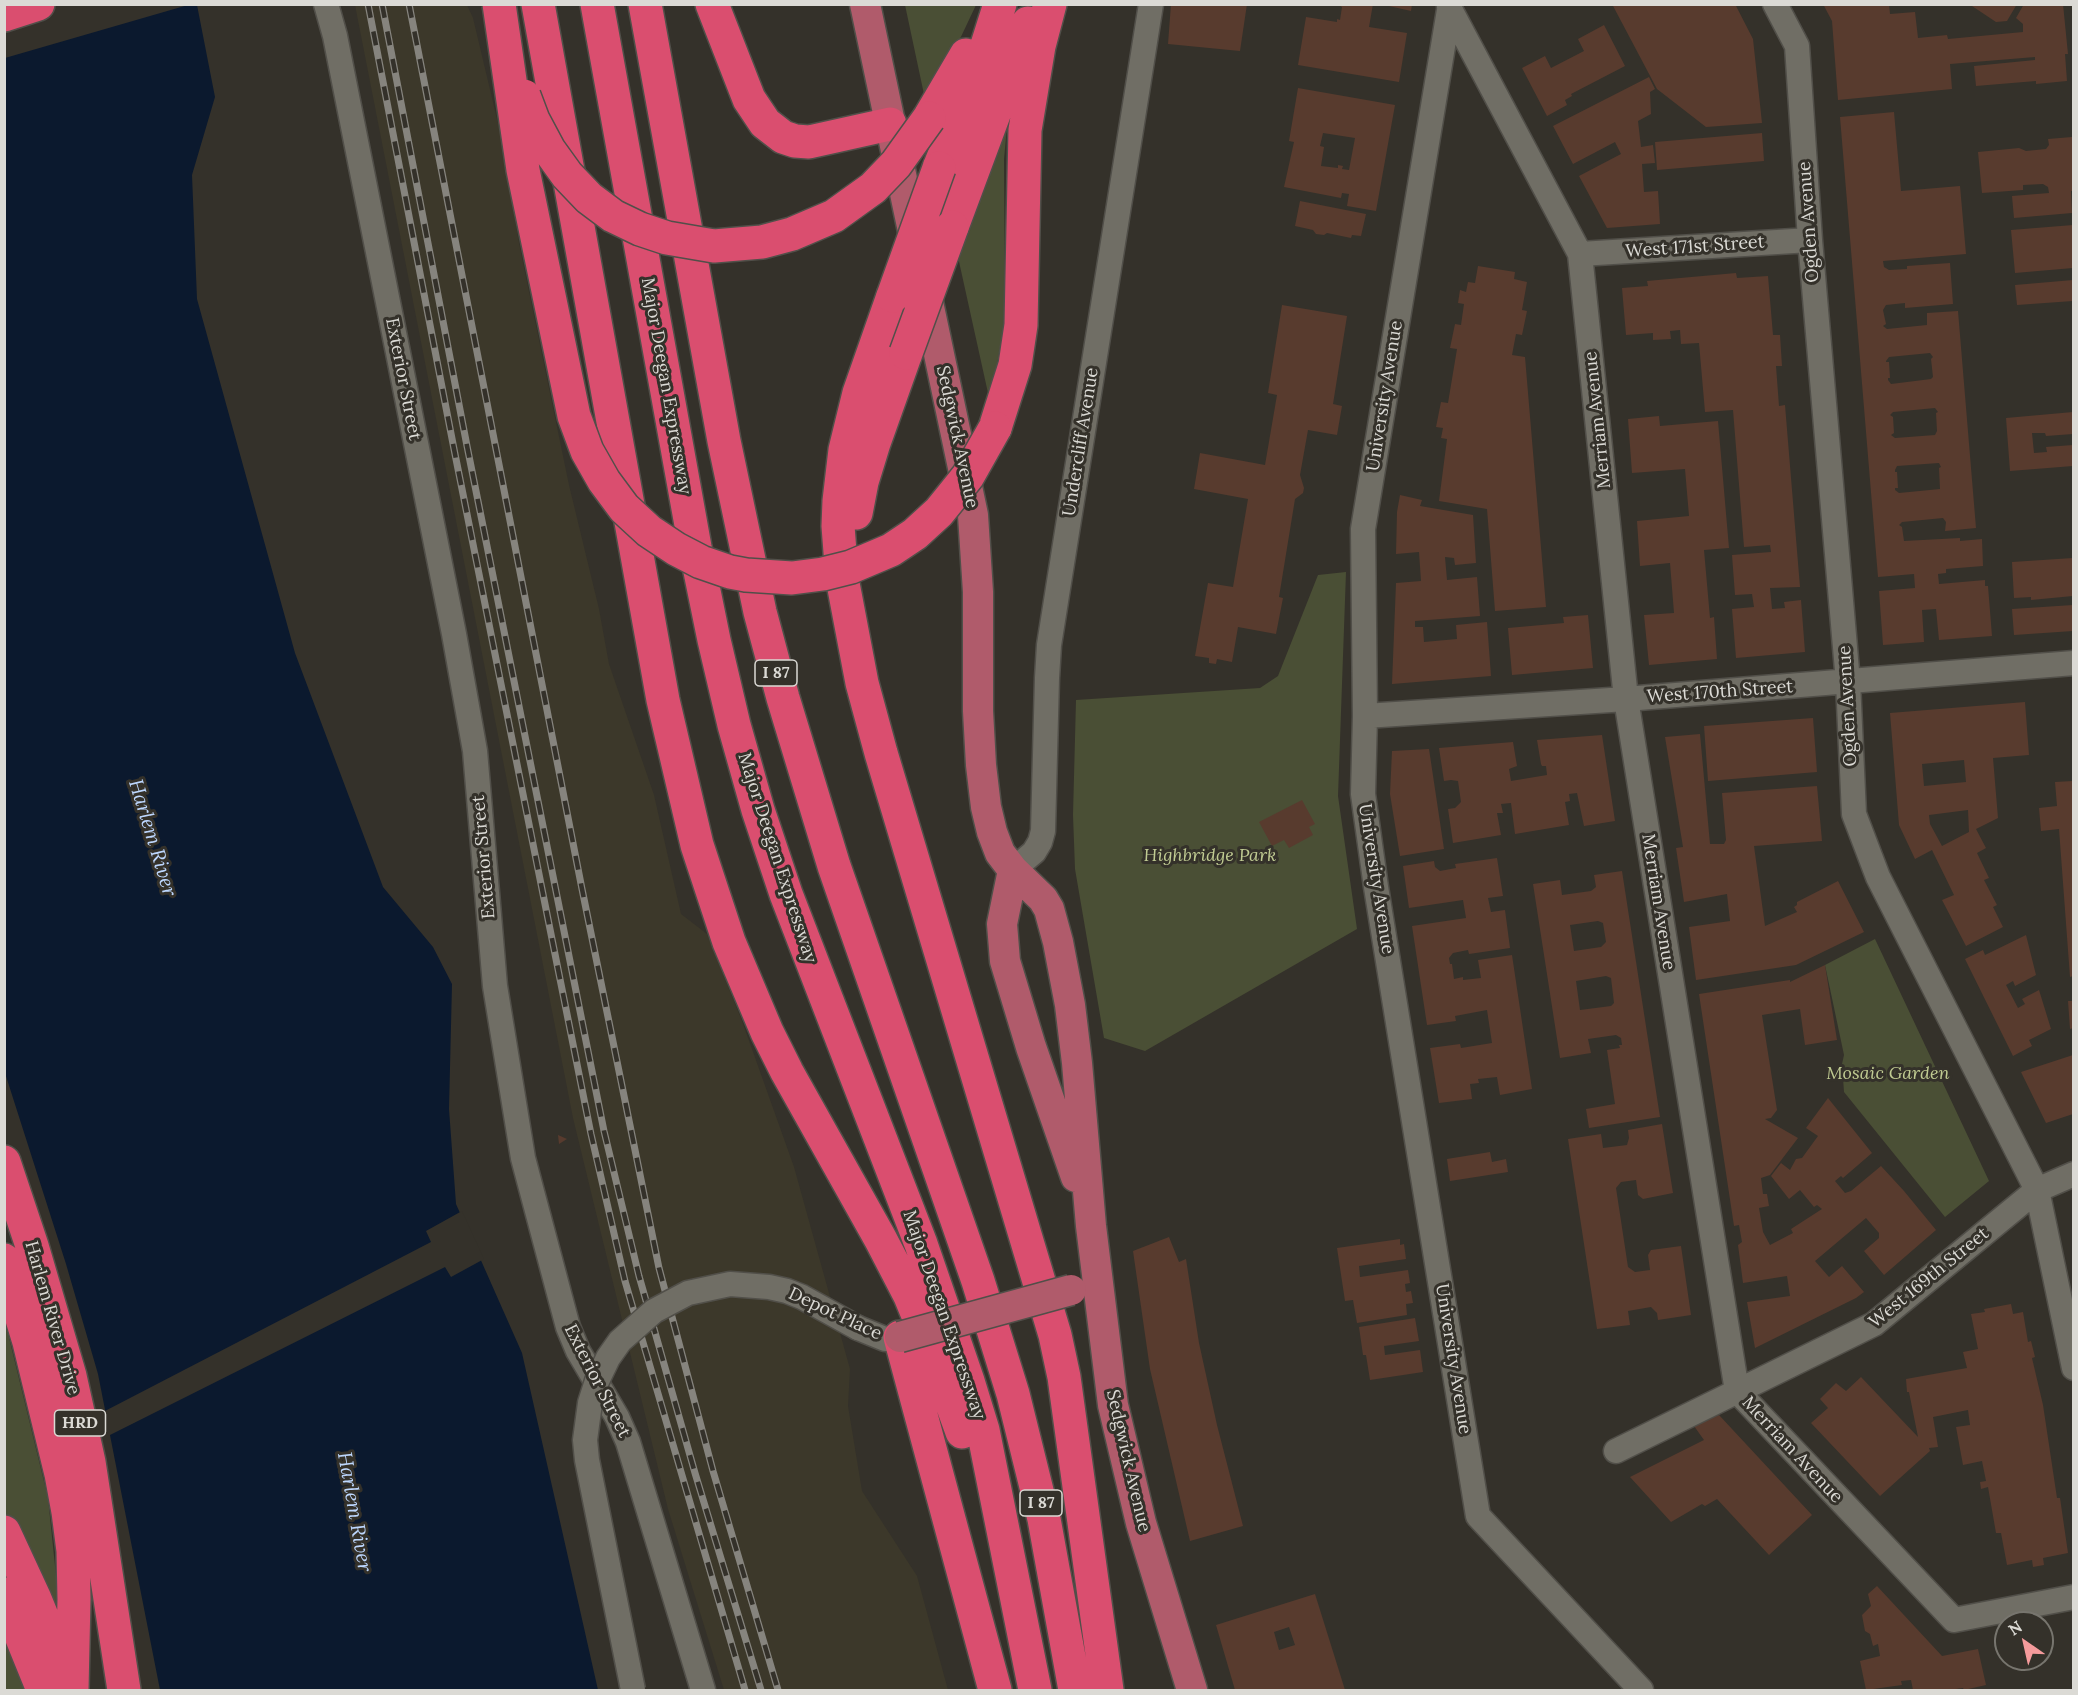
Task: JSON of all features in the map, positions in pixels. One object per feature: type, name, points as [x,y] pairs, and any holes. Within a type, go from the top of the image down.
[{"type":"highway","points":[[4,15],[38,4]]},
{"type":"highway","points":[[500,4],[526,103],[540,136],[578,187],[607,212],[633,226],[667,238],[714,246],[745,244],[792,234],[821,223],[848,208],[873,188],[896,164],[929,118],[992,4]]},
{"type":"highway","points":[[500,4],[522,160],[574,416],[587,451],[604,481],[624,508],[649,531],[676,549],[730,572],[792,578],[851,567],[891,550],[915,534],[939,512],[968,476],[995,428],[1011,381],[1021,325],[1025,130],[1037,57],[1050,4]]},
{"type":"highway","points":[[538,4],[663,700],[697,845],[729,942],[767,1032],[910,1296],[935,1357],[1009,1560]]},
{"type":"highway","name":"Major Deegan Expressway","points":[[597,4],[695,547],[734,725],[758,810],[786,894],[921,1244],[968,1381],[983,1430],[1035,1690]]},
{"type":"highway","name":"I 87","points":[[645,4],[724,441],[760,612],[786,708],[834,866],[978,1281],[1013,1394],[1044,1519],[1075,1690]]},
{"type":"highway","points":[[712,4],[749,99],[765,123],[783,137],[809,142],[890,123]]},
{"type":"highway","points":[[1000,4],[982,61],[939,168],[854,407],[845,450],[840,492],[839,552],[862,683],[881,753],[1055,1335],[1064,1377],[1107,1690]]},
{"type":"highway","points":[[855,647],[852,578],[854,537],[859,500],[874,443],[1035,4]]},
{"type":"highway","name":"Harlem River Drive","points":[[4,1162],[32,1246],[70,1376],[89,1462],[124,1690]]},
{"type":"highway","name":"Harlem River Drive","points":[[4,1260],[29,1342],[68,1512],[73,1551],[75,1599],[71,1690]]},
{"type":"highway","points":[[900,1337],[995,1690]]},
{"type":"highway","points":[[4,1532],[36,1599],[71,1690]]},
{"type":"highway","points":[[4,1594],[43,1690]]},
{"type":"main road","name":"Sedgwick Avenue","points":[[865,4],[973,515],[978,571],[978,711],[984,792],[995,842],[1000,853],[1013,870],[1035,889],[1049,909],[1063,962],[1082,1107],[1090,1226],[1084,1286],[1108,1377],[1127,1472],[1192,1690]]},
{"type":"main road","name":"Sedgwick Avenue","points":[[1013,870],[1002,924],[1005,961],[1031,1047],[1076,1175],[1090,1226]]},
{"type":"main road","name":"Depot Place","points":[[900,1337],[1084,1286]]},
{"type":"street","name":"Exterior Street","points":[[327,4],[336,36],[475,751],[495,986],[523,1158],[568,1327],[578,1351],[617,1417],[628,1442],[703,1690]]},
{"type":"street","name":"Undercliff Avenue","points":[[1013,870],[1034,852],[1043,831],[1049,645],[1151,4]]},
{"type":"street","name":"Ogden Avenue","points":[[1775,4],[1797,46],[1810,240],[1848,682],[1854,814],[1878,877],[2037,1190],[2073,1368]]},
{"type":"street","name":"Merriam Avenue","points":[[1450,6],[1580,254],[1626,699],[1737,1391],[1954,1620],[2073,1597]]},
{"type":"street","name":"University Avenue","points":[[1450,6],[1363,529],[1365,716],[1363,794],[1478,1516],[1641,1690]]},
{"type":"street","name":"West 171st Street","points":[[1580,254],[1810,240]]},
{"type":"street","name":"West 170th Street","points":[[1365,716],[1626,699],[2073,663]]},
{"type":"street","name":"West 169th Street","points":[[1616,1451],[1874,1324],[2037,1190],[2073,1174]]},
{"type":"street","name":"Depot Place","points":[[633,1690],[585,1440],[590,1403],[597,1381],[608,1358],[620,1341],[636,1325],[670,1302],[688,1293],[730,1284],[787,1291],[869,1334],[885,1339],[900,1337]]},
{"type":"shaded area","points":[[355,5],[467,5],[473,18],[502,140],[519,243],[609,664],[654,795],[681,914],[707,934],[742,1021],[794,1167],[850,1369],[848,1406],[862,1491],[917,1576],[948,1690],[724,1690],[668,1509],[573,1118]]},
{"type":"green space","points":[[905,5],[976,5],[950,60],[925,99]]},
{"type":"green space","points":[[1001,127],[1007,127],[1004,159],[1005,318],[997,365],[988,393],[958,257]]},
{"type":"green space","name":"Highbridge Park","points":[[1346,572],[1338,796],[1357,929],[1145,1051],[1104,1038],[1075,869],[1073,815],[1076,700],[1260,688],[1278,676],[1318,575]]},
{"type":"green space","name":"Mosaic Garden","points":[[1875,939],[1989,1181],[1945,1217],[1844,1092],[1842,1064],[1844,1055],[1825,965]]},
{"type":"green space","points":[[4,1317],[48,1498],[57,1585],[51,1690],[5,1690]]},
{"type":"water","name":"Harlem River","points":[[4,5],[197,5],[215,97],[192,175],[197,299],[295,653],[383,887],[433,947],[452,984],[449,1109],[456,1204],[522,1353],[598,1690],[160,1690],[98,1374],[66,1264],[5,1073]]},
{"type":"pier","points":[[5,5],[188,5],[5,58]]},
{"type":"pier","points":[[462,1211],[484,1259],[451,1277],[445,1267],[108,1436],[103,1412],[431,1242],[426,1231]]},
{"type":"building","points":[[1171,4],[1247,4],[1240,51],[1168,44]]},
{"type":"building","points":[[1337,4],[1373,4],[1369,27],[1407,33],[1399,82],[1298,65],[1306,17],[1337,22],[1337,19],[1340,20],[1342,7]]},
{"type":"building","points":[[1380,4],[1412,4],[1411,11]]},
{"type":"building","points":[[1612,4],[1735,4],[1753,39],[1762,123],[1706,127],[1657,89]]},
{"type":"building","points":[[1823,4],[1889,4],[1890,14],[1915,12],[1918,38],[1947,35],[1948,39],[2023,32],[2023,24],[2016,18],[2024,4],[2063,4],[2068,54],[2065,54],[2067,81],[1976,86],[1974,66],[2035,60],[2035,57],[1950,64],[1952,89],[1838,100],[1832,21]]},
{"type":"building","points":[[1969,4],[2017,4],[2007,21],[1996,22]]},
{"type":"building","points":[[1604,25],[1625,66],[1571,94],[1572,96],[1565,100],[1567,105],[1547,116],[1522,68],[1545,56],[1551,68],[1584,51],[1578,39]]},
{"type":"building","points":[[1649,77],[1655,89],[1650,92],[1651,114],[1638,121],[1641,147],[1653,145],[1655,163],[1642,164],[1644,192],[1658,191],[1660,224],[1607,228],[1579,176],[1621,154],[1615,142],[1573,164],[1553,126]]},
{"type":"building","points":[[1298,88],[1395,105],[1376,211],[1347,206],[1349,194],[1342,193],[1341,198],[1284,187],[1294,142],[1289,141]],"holes":[[[1323,133],[1355,138],[1349,170],[1342,169],[1343,166],[1338,165],[1338,168],[1321,166],[1324,147],[1320,146]]]},
{"type":"building","points":[[1894,112],[1901,191],[1960,186],[1966,254],[1883,261],[1884,267],[1889,270],[1907,269],[1907,266],[1950,263],[1953,304],[1905,308],[1905,303],[1886,305],[1883,310],[1886,324],[1883,326],[1887,329],[1927,325],[1927,313],[1958,311],[1976,528],[1945,531],[1946,522],[1943,518],[1902,522],[1899,525],[1902,527],[1904,541],[1982,539],[1983,566],[1946,569],[1946,573],[1938,574],[1939,584],[1985,580],[1985,586],[1988,586],[1992,636],[1939,640],[1936,609],[1922,610],[1924,642],[1883,645],[1879,591],[1915,588],[1914,574],[1878,577],[1840,117]],"holes":[[[1930,353],[1933,357],[1931,359],[1933,377],[1931,379],[1891,384],[1888,380],[1890,378],[1889,362],[1886,361],[1889,357]],[[1935,408],[1938,412],[1936,413],[1937,431],[1935,435],[1895,438],[1891,435],[1894,433],[1893,417],[1890,415],[1893,412]],[[1939,463],[1941,467],[1939,468],[1940,489],[1899,493],[1895,490],[1898,488],[1897,472],[1895,472],[1897,466]]]},
{"type":"building","points":[[1762,133],[1764,161],[1657,170],[1655,142]]},
{"type":"building","points":[[2072,137],[2072,213],[2014,218],[2012,196],[2049,193],[2048,187],[2043,184],[2023,185],[2023,190],[1982,193],[1978,152],[2019,148],[2026,151],[2046,149],[2049,145],[2048,139]]},
{"type":"building","points":[[1300,201],[1366,214],[1361,236],[1352,235],[1351,238],[1327,233],[1316,234],[1313,230],[1295,226]]},
{"type":"building","points":[[2073,225],[2073,268],[2015,273],[2011,230]]},
{"type":"building","points":[[1478,266],[1515,272],[1514,279],[1527,282],[1522,310],[1527,311],[1522,335],[1516,334],[1512,355],[1525,357],[1546,607],[1495,611],[1487,509],[1439,501],[1447,439],[1441,438],[1443,428],[1436,427],[1441,402],[1448,403],[1457,349],[1450,348],[1455,324],[1461,325],[1464,304],[1458,303],[1460,290],[1466,292],[1468,282],[1475,283]]},
{"type":"building","points":[[1736,273],[1737,278],[1768,276],[1773,335],[1780,335],[1782,366],[1776,366],[1779,406],[1785,405],[1800,587],[1770,588],[1772,609],[1785,608],[1784,602],[1801,600],[1805,652],[1736,658],[1732,609],[1754,607],[1752,594],[1735,595],[1732,555],[1771,552],[1770,545],[1744,547],[1733,410],[1705,412],[1699,343],[1681,344],[1680,330],[1670,331],[1671,339],[1653,340],[1653,333],[1626,335],[1622,288],[1648,286],[1647,281]]},
{"type":"building","points":[[2073,280],[2073,301],[2017,305],[2015,285]]},
{"type":"building","points":[[1282,305],[1347,316],[1333,404],[1342,406],[1337,435],[1308,430],[1300,475],[1304,488],[1303,493],[1295,499],[1279,597],[1283,598],[1276,634],[1238,627],[1232,662],[1217,659],[1216,664],[1209,663],[1209,658],[1195,656],[1208,583],[1233,587],[1248,499],[1194,489],[1200,453],[1265,465],[1277,395],[1268,393]]},
{"type":"building","points":[[2073,412],[2073,434],[2046,436],[2045,433],[2032,433],[2034,453],[2047,452],[2046,447],[2073,445],[2073,466],[2010,471],[2006,418]]},
{"type":"building","points":[[1659,416],[1660,426],[1718,421],[1729,548],[1704,550],[1710,618],[1714,617],[1717,659],[1649,665],[1644,615],[1674,613],[1670,563],[1640,566],[1637,521],[1689,516],[1685,469],[1632,473],[1628,419]]},
{"type":"building","points":[[1400,495],[1422,500],[1420,506],[1473,515],[1476,563],[1455,565],[1454,558],[1445,557],[1447,580],[1477,577],[1480,616],[1415,621],[1415,627],[1423,627],[1424,642],[1457,639],[1456,625],[1487,622],[1491,676],[1392,684],[1396,583],[1421,581],[1419,552],[1396,554],[1397,512]]},
{"type":"building","points":[[2073,558],[2073,596],[2031,600],[2031,597],[2014,598],[2012,562]]},
{"type":"building","points":[[2073,605],[2073,631],[2014,635],[2012,609]]},
{"type":"building","points":[[1588,615],[1593,668],[1512,675],[1508,628],[1564,623],[1563,617]]},
{"type":"building","points":[[2025,702],[2029,755],[1993,758],[1998,818],[1976,829],[1986,848],[1977,853],[1989,878],[1984,880],[1997,905],[1993,907],[2003,927],[1966,946],[1942,900],[1954,895],[1932,850],[1915,859],[1899,825],[1890,713]],"holes":[[[1964,760],[1966,782],[1924,786],[1922,764]],[[1968,810],[1969,832],[1942,846],[1930,824],[1929,815]]]},
{"type":"building","points":[[1813,718],[1817,772],[1708,781],[1704,726]]},
{"type":"building","points":[[1700,734],[1710,844],[1724,844],[1726,840],[1722,793],[1817,786],[1822,841],[1754,846],[1765,926],[1797,912],[1794,907],[1797,902],[1838,881],[1864,932],[1796,965],[1696,980],[1689,927],[1730,921],[1727,894],[1684,902],[1676,848],[1683,847],[1665,737]]},
{"type":"building","points":[[1602,735],[1615,821],[1584,826],[1577,793],[1569,794],[1570,801],[1565,802],[1569,825],[1515,834],[1511,803],[1501,804],[1503,813],[1497,813],[1501,835],[1453,843],[1448,809],[1455,808],[1461,802],[1458,781],[1444,781],[1439,748],[1513,742],[1517,766],[1509,769],[1511,781],[1547,775],[1546,766],[1541,764],[1537,740]]},
{"type":"building","points":[[1429,749],[1444,849],[1400,856],[1390,794],[1392,751]]},
{"type":"building","points":[[2073,781],[2073,976],[2070,977],[2059,829],[2041,831],[2039,808],[2057,806],[2055,782]]},
{"type":"building","points":[[1302,800],[1315,824],[1309,827],[1313,835],[1289,848],[1284,840],[1272,846],[1259,822]]},
{"type":"building","points":[[1497,858],[1503,896],[1488,898],[1491,912],[1505,910],[1510,948],[1469,954],[1468,950],[1453,953],[1449,958],[1454,979],[1463,977],[1463,980],[1481,978],[1478,960],[1512,955],[1532,1089],[1500,1095],[1497,1077],[1478,1079],[1479,1083],[1470,1084],[1472,1099],[1439,1103],[1430,1048],[1460,1044],[1461,1048],[1492,1043],[1487,1010],[1455,1016],[1456,1021],[1427,1025],[1412,926],[1466,918],[1463,900],[1409,908],[1403,866],[1434,861],[1435,867],[1440,871],[1456,868],[1455,864]]},
{"type":"building","points":[[1622,871],[1660,1117],[1589,1128],[1586,1109],[1615,1104],[1607,1050],[1620,1048],[1621,1038],[1616,1035],[1588,1039],[1591,1053],[1560,1058],[1533,884],[1560,880],[1562,895],[1591,891],[1596,887],[1594,875]],"holes":[[[1598,921],[1603,923],[1606,942],[1601,947],[1574,951],[1570,925]],[[1606,976],[1611,978],[1614,1003],[1611,1006],[1580,1010],[1576,981]]]},
{"type":"building","points":[[2026,935],[2036,975],[2015,986],[2013,981],[2006,985],[2018,1008],[2025,1004],[2022,999],[2039,990],[2051,1029],[2029,1040],[2032,1046],[2013,1056],[1965,959],[1983,950],[1985,955]]},
{"type":"building","points":[[1825,965],[1837,1040],[1805,1045],[1800,1009],[1762,1015],[1777,1110],[1771,1118],[1765,1119],[1798,1138],[1770,1175],[1761,1178],[1763,1194],[1767,1194],[1769,1206],[1759,1208],[1763,1232],[1770,1245],[1793,1233],[1791,1229],[1822,1209],[1817,1205],[1814,1207],[1800,1190],[1789,1199],[1771,1176],[1781,1163],[1790,1170],[1796,1159],[1802,1158],[1818,1136],[1806,1128],[1828,1098],[1872,1153],[1843,1178],[1841,1176],[1835,1181],[1845,1193],[1851,1191],[1881,1166],[1936,1230],[1884,1275],[1864,1251],[1879,1238],[1879,1233],[1866,1218],[1815,1261],[1829,1277],[1842,1266],[1864,1292],[1755,1348],[1747,1302],[1790,1296],[1787,1276],[1743,1283],[1738,1245],[1742,1242],[1739,1225],[1734,1226],[1699,994],[1790,980],[1790,982]]},
{"type":"building","points":[[2068,1001],[2073,1001],[2073,1028],[2070,1029]]},
{"type":"building","points":[[2073,1055],[2073,1114],[2046,1123],[2021,1072]]},
{"type":"building","points":[[1662,1124],[1673,1193],[1643,1199],[1638,1195],[1636,1180],[1621,1182],[1616,1188],[1628,1267],[1635,1272],[1650,1270],[1648,1255],[1651,1250],[1681,1246],[1691,1315],[1658,1320],[1657,1313],[1651,1307],[1628,1311],[1630,1325],[1597,1329],[1568,1139],[1601,1134],[1603,1148],[1627,1145],[1628,1130]]},
{"type":"building","points":[[558,1135],[567,1139],[559,1144]]},
{"type":"building","points":[[1490,1152],[1492,1162],[1506,1159],[1508,1172],[1450,1181],[1447,1159]]},
{"type":"building","points":[[1169,1237],[1179,1262],[1186,1259],[1199,1343],[1243,1526],[1190,1541],[1150,1369],[1133,1251]]},
{"type":"building","points":[[1400,1239],[1400,1245],[1404,1244],[1406,1259],[1359,1266],[1360,1277],[1408,1270],[1410,1283],[1405,1284],[1406,1292],[1411,1291],[1413,1303],[1406,1304],[1407,1315],[1357,1323],[1353,1300],[1345,1301],[1337,1248]]},
{"type":"building","points":[[2011,1304],[2013,1314],[2023,1312],[2028,1342],[2031,1341],[2035,1357],[2032,1358],[2043,1405],[2068,1553],[2043,1558],[2044,1565],[2033,1567],[2032,1560],[2007,1565],[2001,1533],[1996,1533],[1988,1487],[1981,1489],[1980,1482],[1986,1481],[1982,1461],[1963,1465],[1956,1427],[1970,1425],[1968,1410],[1933,1417],[1938,1447],[1929,1448],[1930,1451],[1880,1496],[1811,1423],[1828,1408],[1820,1399],[1836,1383],[1846,1391],[1861,1377],[1918,1437],[1906,1379],[1967,1368],[1963,1352],[1978,1349],[1971,1314]]},
{"type":"building","points":[[1415,1318],[1419,1341],[1384,1346],[1385,1355],[1420,1350],[1423,1372],[1370,1380],[1359,1327]]},
{"type":"building","points":[[1719,1415],[1812,1515],[1769,1555],[1717,1499],[1705,1506],[1702,1504],[1671,1522],[1630,1477],[1704,1440],[1694,1426]]},
{"type":"building","points":[[1877,1586],[1942,1656],[1978,1649],[1986,1685],[1964,1690],[1963,1688],[1913,1690],[1911,1680],[1901,1681],[1902,1685],[1866,1690],[1860,1661],[1880,1656],[1878,1644],[1873,1646],[1870,1634],[1865,1631],[1862,1615],[1871,1606],[1868,1594]]},
{"type":"building","points":[[1315,1594],[1345,1690],[1235,1690],[1216,1625]],"holes":[[[1289,1627],[1295,1645],[1279,1650],[1274,1632]]]},
{"type":"railway","points":[[368,4],[591,1134],[625,1281],[745,1690]]},
{"type":"railway","points":[[382,4],[467,446],[604,1131],[639,1276],[695,1473],[761,1690]]},
{"type":"railway","points":[[409,4],[582,889],[659,1268],[713,1471],[778,1690]]}]
